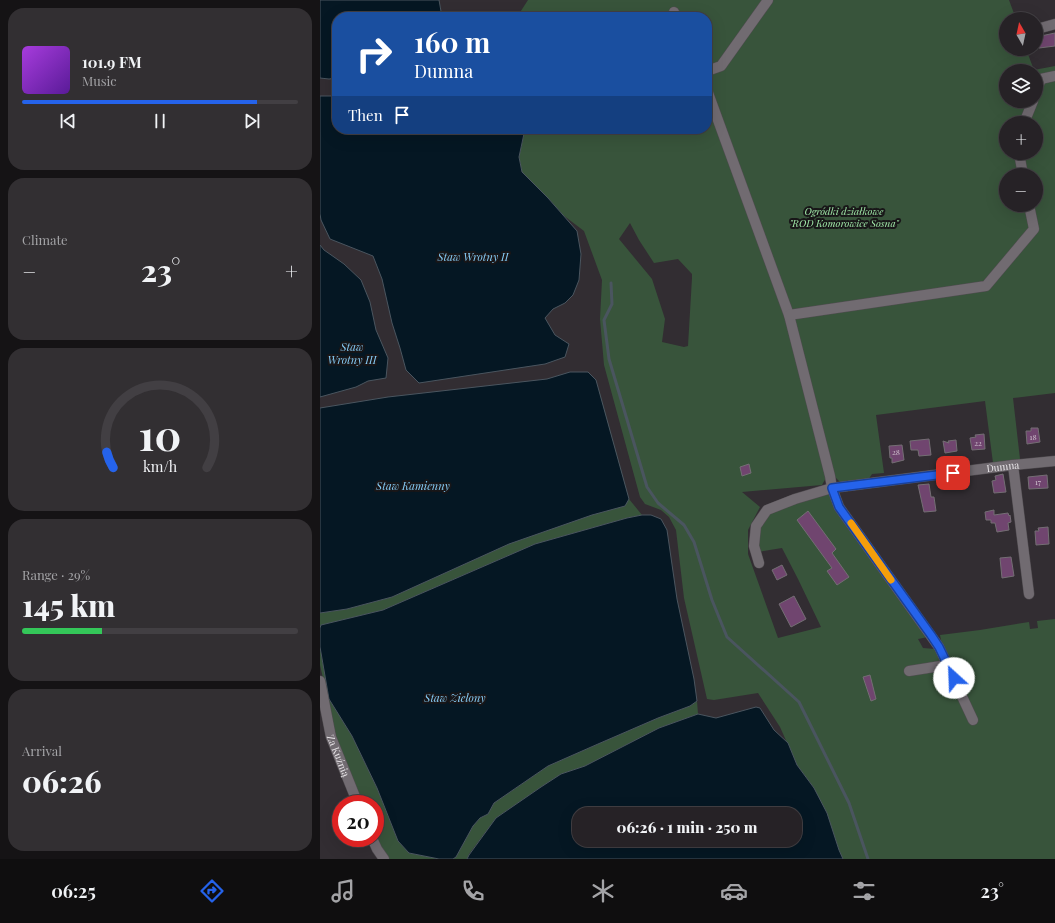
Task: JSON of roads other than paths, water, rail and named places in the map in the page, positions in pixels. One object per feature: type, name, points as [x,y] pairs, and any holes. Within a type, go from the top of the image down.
[{"type":"street","points":[[712,69],[721,66],[768,0]]},
{"type":"street","points":[[1043,27],[1055,24]]},
{"type":"street","points":[[1043,79],[1055,76]]},
{"type":"street","points":[[712,104],[789,315],[832,488],[839,507],[939,647],[973,720]]},
{"type":"street","points":[[789,315],[986,286],[1034,229],[1030,212]]},
{"type":"street","name":"Dumna","points":[[759,564],[754,546],[756,526],[767,510],[796,499],[832,488],[1055,461]]},
{"type":"street","points":[[1013,465],[1029,594]]},
{"type":"street","points":[[909,671],[948,665]]},
{"type":"street","name":"Za Kuźnią","points":[[320,681],[332,737],[355,795]]},
{"type":"street","points":[[376,847],[384,859]]},
{"type":"water","points":[[320,0],[439,0],[441,12],[332,12],[332,79],[320,78]]},
{"type":"water","name":"Staw Wrotny II","points":[[320,96],[332,96],[332,134],[524,134],[519,157],[522,172],[548,198],[577,231],[581,254],[579,280],[573,295],[565,303],[553,309],[545,318],[555,335],[569,344],[565,357],[545,364],[419,383],[406,370],[392,323],[382,279],[373,256],[330,239],[321,220]]},
{"type":"water","name":"Staw Wrotny III","points":[[320,245],[324,250],[344,264],[361,280],[370,302],[376,330],[388,358],[386,378],[368,381],[356,387],[320,397]]},
{"type":"water","name":"Staw Kamienny","points":[[570,372],[588,372],[596,380],[629,499],[625,506],[592,515],[509,544],[392,597],[347,609],[320,613],[320,408],[388,397],[547,379]]},
{"type":"water","name":"Staw Zielony","points":[[651,515],[661,519],[667,530],[677,599],[694,679],[697,701],[690,706],[658,718],[548,766],[494,803],[488,814],[480,818],[473,826],[456,857],[453,859],[439,859],[409,853],[398,841],[384,806],[384,795],[380,795],[352,736],[329,699],[320,647],[321,625],[383,610],[535,544],[627,518]]},
{"type":"water","points":[[756,707],[760,708],[774,730],[788,743],[797,765],[814,788],[827,813],[843,859],[467,859],[496,818],[561,774],[585,766],[659,728],[698,714],[716,718]]},
{"type":"waterway","points":[[611,283],[612,304],[604,320],[609,359],[647,487],[658,503],[684,525],[694,542],[712,600],[727,637],[799,702],[849,803],[868,859]]},
{"type":"park label","name":"Ogródki działkowe \"ROD Komorowice Sosna\"","points":[[844,216]]}]
